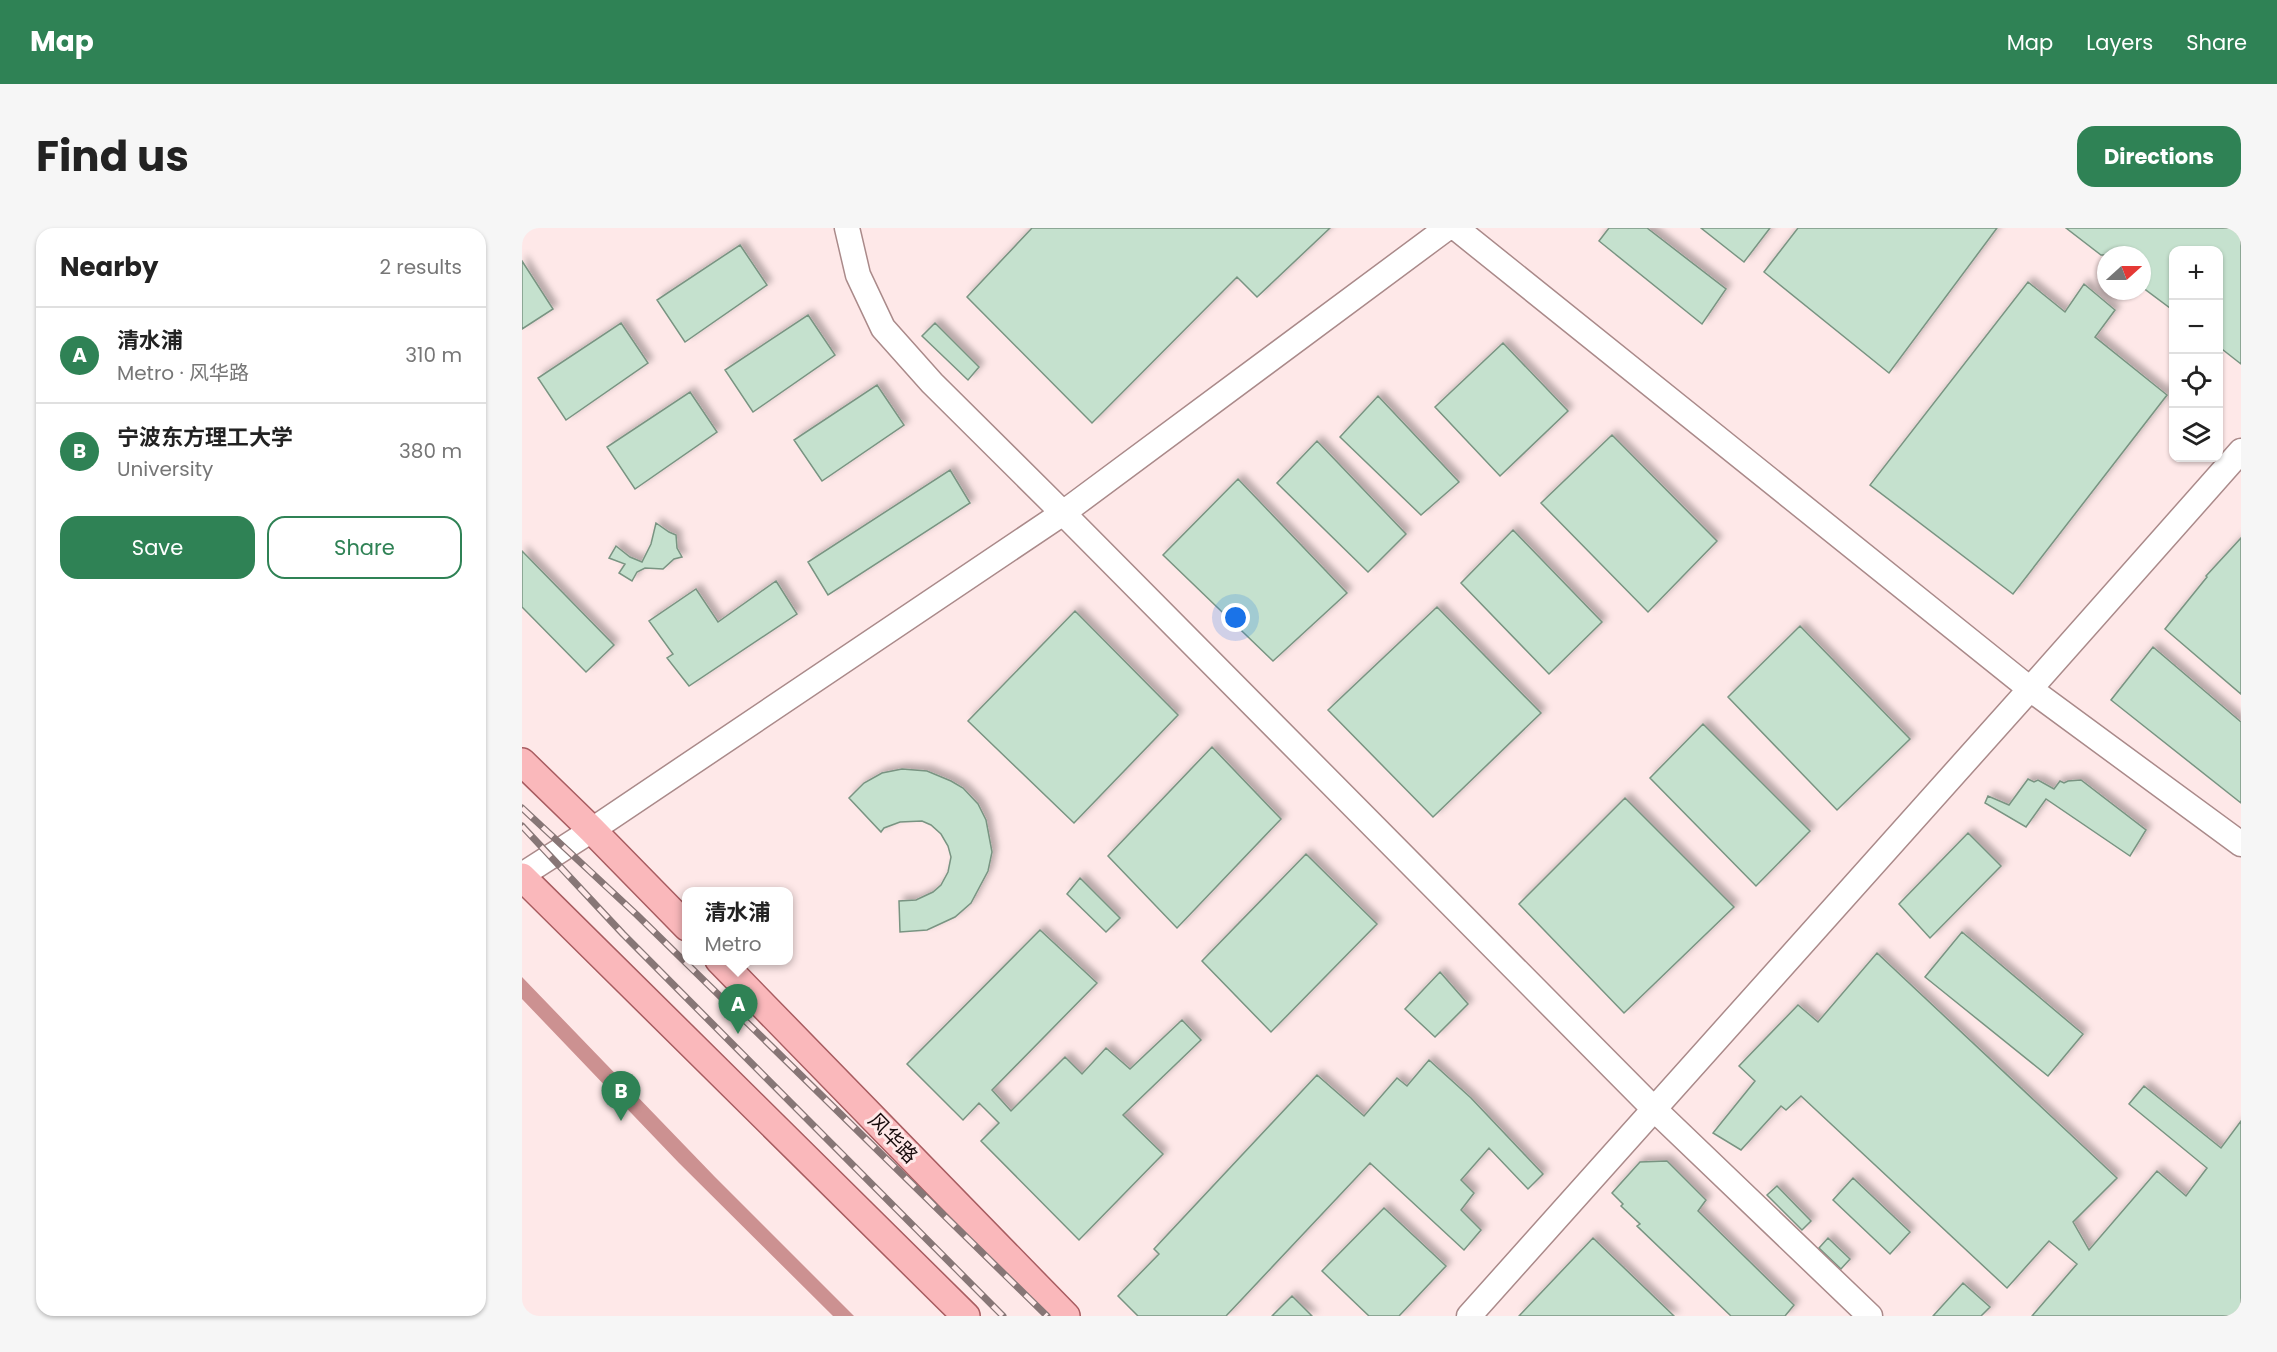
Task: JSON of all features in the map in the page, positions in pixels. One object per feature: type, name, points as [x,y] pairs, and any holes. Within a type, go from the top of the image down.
[{"type":"main road","points":[[522,762],[682,922]]},
{"type":"main road","points":[[522,876],[966,1316]]},
{"type":"main road","name":"风华路","points":[[724,965],[1066,1316]]},
{"type":"street","points":[[847,228],[858,275],[883,328],[932,383],[1064,513],[1653,1108],[1870,1316]]},
{"type":"street","points":[[522,876],[1064,513],[1447,228]]},
{"type":"street","points":[[1455,228],[2030,689],[2241,844]]},
{"type":"street","points":[[1469,1316],[2241,451]]},
{"type":"shaded area","points":[[522,977],[715,1177],[854,1316],[833,1316],[679,1163],[522,999]]},
{"type":"building","points":[[1032,228],[1330,228],[1257,297],[1237,277],[1092,423],[967,297]]},
{"type":"building","points":[[1609,228],[1647,228],[1726,289],[1702,324],[1599,241]]},
{"type":"building","points":[[1701,228],[1770,228],[1744,262]]},
{"type":"building","points":[[1798,228],[1997,228],[1889,373],[1764,272]]},
{"type":"building","points":[[2066,228],[2241,228],[2241,364],[2223,350],[2223,246],[2169,246],[2169,307],[2151,294],[2151,246],[2097,246],[2097,252]]},
{"type":"building","points":[[740,245],[767,285],[685,342],[657,300]]},
{"type":"building","points":[[522,261],[553,309],[522,329]]},
{"type":"building","points":[[2028,282],[2065,312],[2084,284],[2097,295],[2097,300],[2103,300],[2115,310],[2095,337],[2167,395],[2013,594],[1870,485]]},
{"type":"building","points":[[808,315],[835,355],[753,412],[725,370]]},
{"type":"building","points":[[621,323],[648,363],[566,420],[538,378]]},
{"type":"building","points":[[935,323],[979,367],[968,380],[922,336]]},
{"type":"building","points":[[1503,343],[1568,411],[1500,476],[1435,407]]},
{"type":"building","points":[[877,385],[904,425],[822,481],[794,440]]},
{"type":"building","points":[[690,392],[717,432],[635,489],[607,447]]},
{"type":"building","points":[[1378,396],[1459,482],[1421,515],[1340,437]]},
{"type":"building","points":[[1612,435],[1717,541],[1648,612],[1541,503]]},
{"type":"building","points":[[1317,441],[1406,534],[1368,572],[1277,483]]},
{"type":"building","points":[[950,470],[970,503],[828,595],[808,562]]},
{"type":"building","points":[[1238,479],[1347,593],[1273,661],[1163,555]]},
{"type":"building","points":[[656,523],[676,535],[677,548],[682,557],[674,559],[663,569],[645,568],[637,572],[632,581],[619,573],[625,564],[609,558],[616,546],[630,557],[642,562],[651,544]]},
{"type":"building","points":[[1513,530],[1602,622],[1549,674],[1461,583]]},
{"type":"building","points":[[2241,538],[2241,694],[2165,629],[2206,576]]},
{"type":"building","points":[[522,551],[614,645],[586,672],[522,607]]},
{"type":"building","points":[[776,581],[797,614],[689,686],[667,658],[673,654],[649,621],[696,589],[718,622]]},
{"type":"building","points":[[1437,607],[1541,713],[1433,817],[1328,710]]},
{"type":"building","points":[[1075,611],[1178,715],[1074,823],[968,721]]},
{"type":"building","points":[[1800,626],[1910,739],[1837,810],[1728,697]]},
{"type":"building","points":[[2153,647],[2241,722],[2241,803],[2111,700]]},
{"type":"building","points":[[1703,724],[1810,831],[1756,886],[1650,778]]},
{"type":"building","points":[[1212,747],[1281,819],[1177,928],[1108,856]]},
{"type":"building","points":[[902,769],[927,771],[963,788],[978,804],[986,820],[992,852],[988,871],[971,903],[955,917],[927,930],[900,932],[899,901],[916,900],[933,892],[941,885],[948,872],[951,857],[948,846],[941,834],[922,821],[900,822],[884,828],[881,832],[849,798],[864,783],[882,773]]},
{"type":"building","points":[[2028,779],[2034,782],[2038,780],[2054,789],[2060,781],[2064,783],[2081,780],[2146,830],[2130,856],[2046,799],[2026,827],[1985,803],[1988,796],[2009,805]]},
{"type":"building","points":[[1625,798],[1734,907],[1624,1013],[1519,904]]},
{"type":"building","points":[[1968,833],[2001,866],[1930,938],[1899,904]]},
{"type":"building","points":[[1306,854],[1377,924],[1271,1032],[1202,961]]},
{"type":"building","points":[[1080,878],[1120,918],[1106,932],[1067,894]]},
{"type":"building","points":[[1040,930],[1097,983],[992,1090],[1011,1111],[1065,1057],[1082,1074],[1106,1048],[1130,1069],[1182,1020],[1201,1040],[1123,1115],[1163,1154],[1079,1240],[981,1141],[999,1123],[979,1103],[963,1120],[907,1064]]},
{"type":"building","points":[[1962,932],[2083,1034],[2048,1076],[1925,977]]},
{"type":"building","points":[[1877,953],[2117,1178],[2073,1222],[2089,1250],[2157,1171],[2186,1196],[2207,1168],[2129,1104],[2144,1086],[2221,1148],[2241,1121],[2241,1316],[2032,1316],[2077,1264],[2049,1241],[2007,1288],[1801,1096],[1786,1110],[1781,1106],[1741,1150],[1713,1133],[1755,1081],[1739,1066],[1798,1005],[1818,1022]]},
{"type":"building","points":[[1440,972],[1468,1004],[1435,1037],[1405,1009]]},
{"type":"building","points":[[1429,1060],[1471,1098],[1543,1174],[1528,1189],[1489,1148],[1461,1180],[1474,1193],[1461,1210],[1481,1230],[1464,1250],[1370,1163],[1226,1316],[1138,1316],[1118,1296],[1159,1254],[1154,1249],[1317,1075],[1364,1116],[1397,1078],[1407,1086]]},
{"type":"building","points":[[1667,1161],[1706,1200],[1698,1211],[1794,1305],[1785,1316],[1731,1316],[1637,1226],[1640,1224],[1621,1206],[1623,1204],[1612,1193],[1640,1162]]},
{"type":"building","points":[[1853,1178],[1910,1232],[1890,1254],[1833,1200]]},
{"type":"building","points":[[1777,1186],[1811,1221],[1802,1230],[1767,1195]]},
{"type":"building","points":[[1384,1208],[1446,1266],[1399,1316],[1369,1316],[1322,1271]]},
{"type":"building","points":[[1593,1238],[1674,1316],[1519,1316]]},
{"type":"building","points":[[1828,1238],[1850,1259],[1841,1269],[1819,1248]]},
{"type":"building","points":[[1963,1283],[1990,1307],[1981,1316],[1933,1316]]},
{"type":"building","points":[[1292,1296],[1312,1316],[1272,1316]]},
{"type":"railway","points":[[522,808],[682,959]]},
{"type":"railway","points":[[522,826],[623,934],[1003,1316]]},
{"type":"railway","points":[[688,965],[1047,1316]]},
{"type":"place","name":"清水浦","points":[[738,1034]]},
{"type":"place","name":"宁波东方理工大学","points":[[621,1121]]}]
